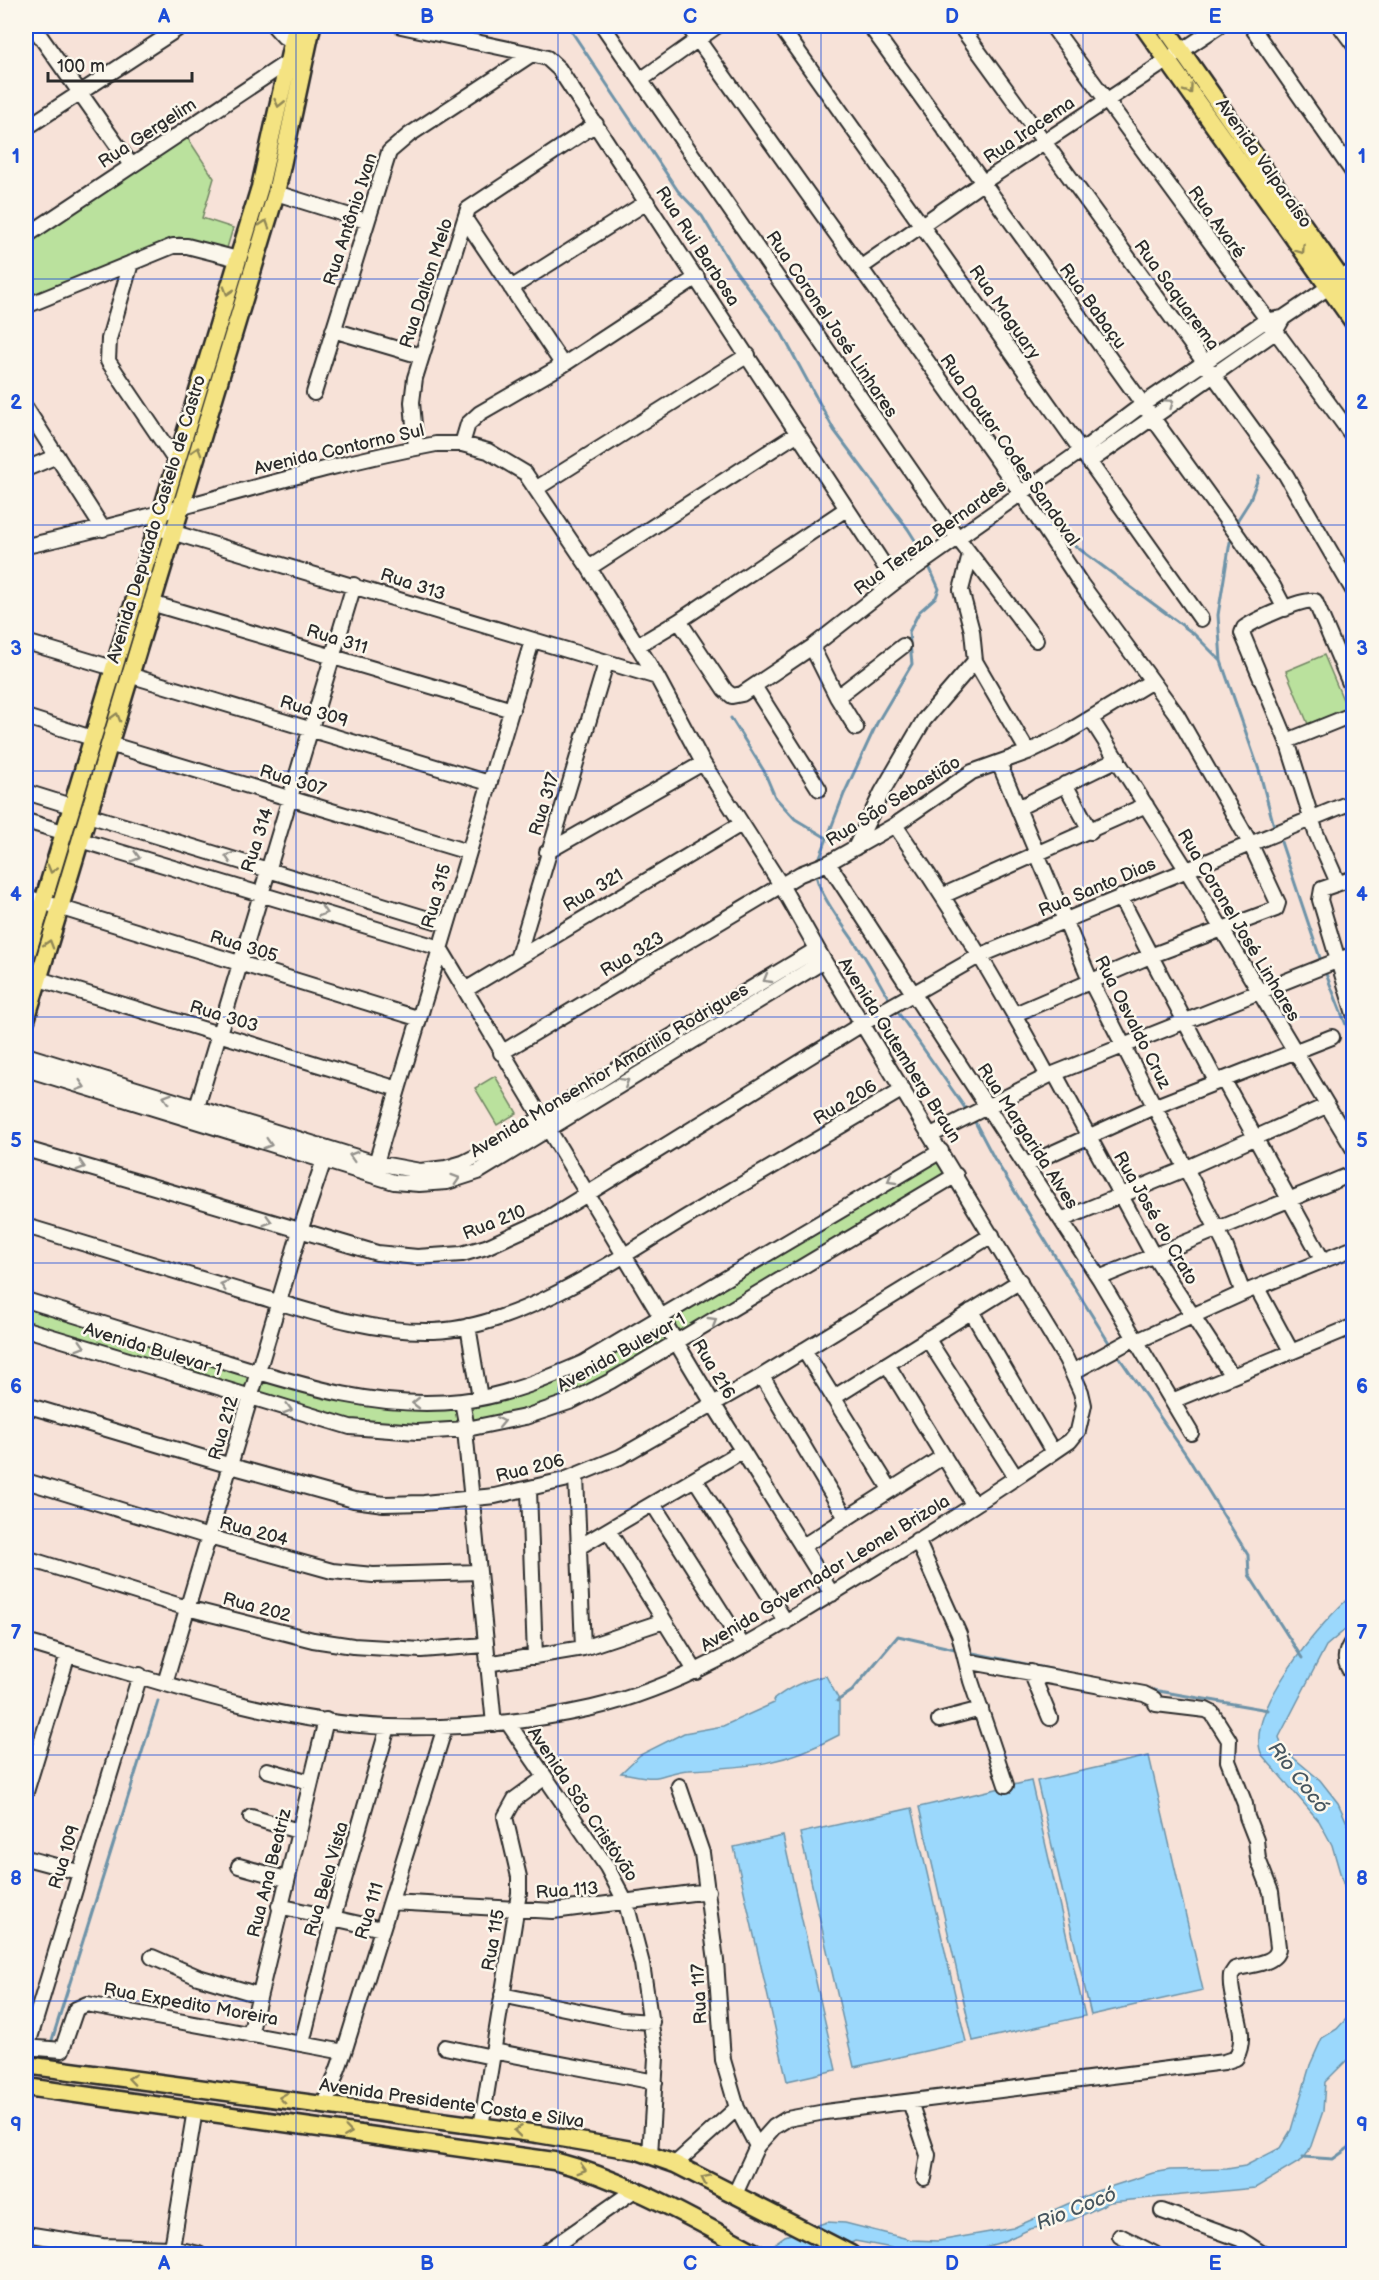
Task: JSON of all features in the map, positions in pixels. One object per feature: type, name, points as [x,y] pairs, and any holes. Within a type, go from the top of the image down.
[{"type":"main road","name":"Avenida Valparaíso","points":[[1143,26],[1166,59],[1341,279],[1353,323]]},
{"type":"main road","name":"Avenida Valparaíso","points":[[1164,26],[1353,297]]},
{"type":"main road","name":"Avenida Deputado Castelo de Castro","points":[[26,958],[92,738],[151,603],[177,463],[260,187],[289,61],[302,33]]},
{"type":"main road","name":"Avenida Deputado Castelo de Castro","points":[[26,1020],[109,744],[121,672],[164,524],[180,507],[276,193],[302,33]]},
{"type":"main road","name":"Avenida Presidente Costa e Silva","points":[[26,2065],[538,2134],[650,2155],[675,2164],[846,2252]]},
{"type":"main road","points":[[80,2094],[81,2072]]},
{"type":"main road","points":[[26,2086],[531,2157],[601,2174],[636,2189],[758,2254]]},
{"type":"main road","points":[[190,2087],[191,2110]]},
{"type":"street","points":[[33,26],[131,165]]},
{"type":"street","points":[[26,128],[182,26]]},
{"type":"street","points":[[274,26],[284,37],[302,33]]},
{"type":"street","name":"Rua Rui Barbosa","points":[[402,26],[547,58],[559,69],[895,582]]},
{"type":"street","name":"Rua Coronel José Linhares","points":[[603,26],[642,79],[957,537],[1036,640]]},
{"type":"street","name":"Rua Doutor Codes Sandoval","points":[[688,26],[1021,492],[1081,584],[1177,715],[1250,843],[1278,903],[1276,909],[1222,928]]},
{"type":"street","points":[[642,79],[717,26]]},
{"type":"street","name":"Rua Maguary","points":[[780,26],[1201,619]]},
{"type":"street","name":"Rua Babaçu","points":[[870,26],[1238,536],[1273,586],[1285,609]]},
{"type":"street","name":"Rua Saquarema","points":[[960,26],[1286,475],[1347,577],[1353,592]]},
{"type":"street","name":"Rua Avaré","points":[[1052,26],[1353,438]]},
{"type":"street","name":"Rua Iracema","points":[[860,268],[1106,99],[1220,26]]},
{"type":"street","points":[[1251,26],[1353,174]]},
{"type":"street","points":[[1340,26],[1353,45]]},
{"type":"street","name":"Rua Antônio Ivan","points":[[314,393],[389,152],[403,139],[532,54]]},
{"type":"street","name":"Rua Gergelim","points":[[26,236],[289,61]]},
{"type":"street","name":"Rua Dalton Melo","points":[[416,448],[412,392],[421,356],[468,208],[596,124]]},
{"type":"street","points":[[276,193],[366,221]]},
{"type":"street","points":[[511,288],[647,202]]},
{"type":"street","points":[[465,219],[563,365]]},
{"type":"street","points":[[26,306],[173,246],[187,246],[238,259]]},
{"type":"street","points":[[131,263],[109,339],[108,361],[177,463]]},
{"type":"street","points":[[462,444],[468,424],[474,418],[563,365],[697,277]]},
{"type":"street","points":[[1270,326],[1341,279]]},
{"type":"street","name":"Rua Tereza Bernardes","points":[[1085,456],[1142,405],[1204,362],[1270,326]]},
{"type":"street","name":"Rua Tereza Bernardes","points":[[679,621],[725,690],[732,696],[754,686],[812,647],[895,582],[1021,492],[1150,417],[1212,374],[1270,326]]},
{"type":"street","points":[[333,330],[421,356]]},
{"type":"street","points":[[537,488],[748,355]]},
{"type":"street","points":[[26,408],[103,529]]},
{"type":"street","points":[[589,568],[798,433]]},
{"type":"street","name":"Avenida Contorno Sul","points":[[180,507],[416,448],[462,444],[488,451],[506,459],[525,473],[537,488],[657,677]]},
{"type":"street","points":[[26,470],[57,456]]},
{"type":"street","points":[[637,646],[679,621],[846,509]]},
{"type":"street","points":[[26,546],[103,529],[164,524]]},
{"type":"street","name":"Rua 313","points":[[164,524],[532,641],[657,677]]},
{"type":"street","points":[[970,555],[961,590],[972,631],[975,661],[1028,752]]},
{"type":"street","name":"Rua 314","points":[[197,1107],[267,868],[334,657],[354,585]]},
{"type":"street","points":[[1338,883],[1313,819],[1287,741],[1242,633],[1244,628],[1310,600],[1318,605],[1353,693]]},
{"type":"street","name":"Rua 311","points":[[151,603],[512,710]]},
{"type":"street","name":"Rua 315","points":[[376,1162],[417,1018],[440,948],[445,924],[532,641]]},
{"type":"street","name":"Rua 309","points":[[26,642],[489,783]]},
{"type":"street","points":[[837,697],[903,646]]},
{"type":"street","points":[[812,647],[837,697],[856,728]]},
{"type":"street","points":[[855,848],[882,792],[924,720],[975,661]]},
{"type":"street","name":"Rua 317","points":[[518,956],[606,663]]},
{"type":"street","name":"Avenida Gutemberg Braun","points":[[657,677],[704,763],[781,885],[1073,1372],[1082,1392],[1084,1413],[1075,1437],[1066,1443]]},
{"type":"street","name":"Rua São Sebastião","points":[[781,885],[800,873],[828,863],[895,825],[972,772],[1028,752],[1091,720],[1152,681]]},
{"type":"street","points":[[754,686],[819,789]]},
{"type":"street","points":[[26,717],[92,738]]},
{"type":"street","name":"Rua Coronel José Linhares","points":[[1091,720],[1118,759],[1222,928],[1292,1051],[1353,1150]]},
{"type":"street","points":[[1287,741],[1352,720]]},
{"type":"street","name":"Rua 307","points":[[109,744],[468,852]]},
{"type":"street","points":[[1018,808],[1118,759]]},
{"type":"street","points":[[548,852],[704,763]]},
{"type":"street","name":"Rua Osvaldo Cruz","points":[[999,763],[1091,982],[1123,1047],[1156,1106],[1217,1230],[1244,1293]]},
{"type":"street","points":[[1065,784],[1091,831]]},
{"type":"street","points":[[26,792],[71,806]]},
{"type":"street","name":"Rua Santo Dias","points":[[863,1024],[979,956],[1353,801]]},
{"type":"street","points":[[944,895],[1146,805]]},
{"type":"street","points":[[88,815],[445,924]]},
{"type":"street","points":[[26,821],[63,832]]},
{"type":"street","name":"Rua 321","points":[[465,990],[518,956],[741,824]]},
{"type":"street","name":"Rua José do Crato","points":[[895,825],[944,895],[1087,1135],[1153,1255],[1232,1376]]},
{"type":"street","points":[[80,840],[440,948]]},
{"type":"street","name":"Rua Margarida Alves","points":[[828,863],[1099,1278],[1191,1433]]},
{"type":"street","points":[[1353,878],[1322,889],[1320,900],[1353,1014]]},
{"type":"street","name":"Rua 323","points":[[501,1053],[781,885]]},
{"type":"street","points":[[26,897],[43,902]]},
{"type":"street","points":[[1120,897],[1186,1022],[1292,1200],[1323,1261]]},
{"type":"street","name":"Rua 305","points":[[43,902],[417,1018]]},
{"type":"street","points":[[1015,1014],[1222,928]]},
{"type":"street","name":"Rua 216","points":[[440,948],[501,1053],[625,1254],[661,1318],[832,1594]]},
{"type":"street","points":[[931,1135],[1051,1075],[1353,954]]},
{"type":"street","name":"Avenida Monsenhor Amarilio Rodrigues","points":[[26,1055],[197,1107],[326,1154],[394,1182],[419,1184],[447,1182],[478,1172],[545,1124],[821,955]]},
{"type":"street","name":"Rua 303","points":[[39,979],[398,1089]]},
{"type":"street","name":"Rua 210","points":[[26,1149],[376,1253],[417,1257],[462,1254],[510,1237],[589,1195],[863,1024]]},
{"type":"street","points":[[1026,1164],[1156,1106],[1332,1037]]},
{"type":"street","name":"Avenida Monsenhor Amarilio Rodrigues","points":[[26,1069],[326,1154],[420,1171],[446,1168],[545,1124]]},
{"type":"street","name":"Rua 206","points":[[26,1226],[329,1317],[380,1327],[434,1331],[468,1326],[489,1322],[525,1309],[625,1254],[903,1089]]},
{"type":"street","points":[[1061,1220],[1185,1169],[1326,1106]]},
{"type":"street","name":"Avenida Bulevar 1","points":[[26,1300],[258,1372],[357,1398],[409,1404],[462,1401],[509,1392],[562,1373],[661,1318],[941,1151]]},
{"type":"street","name":"Rua 212","points":[[165,1683],[300,1231],[326,1154]]},
{"type":"street","points":[[1099,1278],[1353,1173]]},
{"type":"street","name":"Avenida Bulevar 1","points":[[26,1329],[350,1427],[417,1432],[466,1430],[525,1417],[572,1401],[677,1343],[956,1175]]},
{"type":"street","name":"Rua 206","points":[[26,1405],[231,1466],[364,1501],[384,1503],[472,1499],[529,1490],[576,1476],[620,1457],[712,1402],[762,1376],[992,1235]]},
{"type":"street","points":[[1073,1372],[1192,1315],[1353,1248]]},
{"type":"street","points":[[833,1398],[1020,1281]]},
{"type":"street","points":[[1257,1288],[1291,1351]]},
{"type":"street","points":[[971,1311],[1053,1452]]},
{"type":"street","points":[[468,1326],[480,1398]]},
{"type":"street","points":[[1172,1401],[1353,1326]]},
{"type":"street","points":[[927,1338],[1015,1476]]},
{"type":"street","points":[[804,1350],[890,1489]]},
{"type":"street","points":[[887,1364],[973,1504]]},
{"type":"street","points":[[762,1376],[846,1518]]},
{"type":"street","points":[[462,1401],[487,1664],[501,1724]]},
{"type":"street","name":"Avenida Governador Leonel Brizola","points":[[26,1642],[236,1702],[326,1720],[388,1727],[445,1727],[501,1724],[593,1708],[696,1672],[786,1622],[1066,1443]]},
{"type":"street","points":[[579,1547],[742,1451]]},
{"type":"street","points":[[803,1546],[944,1456]]},
{"type":"street","points":[[576,1476],[583,1648]]},
{"type":"street","points":[[695,1479],[786,1622]]},
{"type":"street","name":"Rua 204","points":[[26,1481],[209,1537],[351,1573],[373,1575],[479,1572]]},
{"type":"street","points":[[529,1490],[535,1657]]},
{"type":"street","points":[[653,1504],[743,1646]]},
{"type":"street","points":[[608,1530],[696,1672]]},
{"type":"street","points":[[917,1540],[959,1634],[1006,1785]]},
{"type":"street","name":"Rua 202","points":[[26,1558],[188,1608],[313,1640],[353,1646],[421,1650],[485,1646]]},
{"type":"street","points":[[487,1664],[583,1648],[664,1621]]},
{"type":"street","points":[[1353,1640],[1345,1653],[1345,1663],[1353,1676]]},
{"type":"street","points":[[26,1792],[68,1654]]},
{"type":"street","points":[[735,2194],[757,2146],[774,2127],[788,2119],[870,2105],[910,2102],[1230,2061],[1236,2058],[1241,2042],[1231,1974],[1235,1969],[1272,1960],[1278,1953],[1270,1892],[1258,1859],[1256,1840],[1247,1817],[1245,1804],[1228,1761],[1229,1740],[1212,1713],[1199,1709],[1156,1704],[1154,1699],[1144,1694],[966,1661]]},
{"type":"street","points":[[1031,1672],[1050,1718]]},
{"type":"street","name":"Rua 109","points":[[26,2048],[78,1872],[140,1676]]},
{"type":"street","points":[[939,1720],[981,1708]]},
{"type":"street","name":"Rua Ana Beatriz","points":[[250,2035],[279,1906],[326,1720]]},
{"type":"street","name":"Avenida São Cristóvão","points":[[501,1724],[544,1778],[607,1867],[626,1903],[642,1964],[656,2058],[650,2155]]},
{"type":"street","name":"Rua Bela Vista","points":[[302,2043],[333,1918],[388,1727]]},
{"type":"street","name":"Rua 111","points":[[325,2104],[344,2052],[445,1727]]},
{"type":"street","points":[[267,1770],[310,1782]]},
{"type":"street","name":"Rua 115","points":[[481,2127],[518,1910],[519,1877],[505,1818],[515,1799],[544,1778]]},
{"type":"street","name":"Rua 117","points":[[679,1786],[699,1839],[708,1891],[721,2043],[737,2108],[757,2146]]},
{"type":"street","points":[[251,1817],[298,1831]]},
{"type":"street","points":[[26,1858],[78,1872]]},
{"type":"street","points":[[239,1866],[286,1878]]},
{"type":"street","name":"Rua 113","points":[[391,1902],[553,1911],[708,1891]]},
{"type":"street","points":[[279,1906],[382,1929]]},
{"type":"street","points":[[152,1957],[198,1977],[259,1995]]},
{"type":"street","points":[[502,1995],[622,2020],[652,2022]]},
{"type":"street","name":"Rua Expedito Moreira","points":[[26,2048],[62,2050],[73,2014],[80,2005],[87,2004],[344,2052]]},
{"type":"street","points":[[445,2047],[655,2082]]},
{"type":"street","points":[[910,2102],[928,2154],[924,2178]]},
{"type":"street","points":[[675,2164],[737,2108]]},
{"type":"street","points":[[172,2248],[191,2110]]},
{"type":"street","points":[[543,2254],[636,2189]]},
{"type":"street","points":[[1162,2211],[1231,2235],[1263,2254]]},
{"type":"street","points":[[26,2234],[101,2250],[172,2248],[199,2254]]},
{"type":"street","points":[[1120,2236],[1155,2254]]},
{"type":"green space","points":[[187,137],[214,178],[202,218],[233,228],[227,248],[179,237],[26,300],[26,244]]},
{"type":"green space","points":[[1324,655],[1347,709],[1308,724],[1286,671]]},
{"type":"green space","points":[[495,1076],[517,1113],[497,1125],[475,1088]]},
{"type":"green space","points":[[936,1157],[947,1175],[678,1335],[668,1318]]},
{"type":"green space","points":[[26,1305],[250,1374],[244,1391],[26,1324]]},
{"type":"green space","points":[[658,1324],[669,1342],[595,1385],[522,1413],[471,1424],[468,1404]]},
{"type":"green space","points":[[263,1377],[458,1406],[460,1426],[350,1422],[257,1396]]},
{"type":"water","name":"Rio Cocó","points":[[1353,1594],[1353,1623],[1326,1646],[1279,1737],[1282,1748],[1320,1780],[1338,1803],[1353,1836],[1353,2054],[1325,2082],[1323,2111],[1304,2159],[1255,2188],[1110,2202],[1072,2220],[1030,2229],[1002,2242],[975,2250],[908,2251],[855,2241],[829,2254],[767,2254],[775,2243],[785,2236],[827,2222],[845,2223],[912,2240],[938,2241],[1013,2228],[1097,2191],[1153,2173],[1245,2166],[1280,2148],[1291,2130],[1310,2065],[1322,2038],[1337,2029],[1347,2018],[1352,1998],[1347,1897],[1332,1845],[1319,1821],[1262,1755],[1259,1737],[1264,1716],[1274,1693],[1289,1669],[1323,1624]]},
{"type":"water","points":[[826,1676],[839,1700],[839,1735],[819,1745],[801,1753],[749,1766],[685,1770],[653,1777],[621,1773],[640,1755],[684,1733],[723,1726],[774,1703],[773,1700],[798,1685]]},
{"type":"water","points":[[1149,1756],[1203,1990],[1091,2015],[1037,1781]]},
{"type":"water","points":[[1031,1781],[1085,2016],[973,2041],[919,1807]]},
{"type":"water","points":[[912,1808],[966,2042],[854,2067],[800,1833]]},
{"type":"water","points":[[783,1836],[836,2070],[787,2081],[734,1847]]},
{"type":"waterway","points":[[568,26],[678,191],[702,216],[732,266],[781,332],[834,430],[908,529],[925,556]]},
{"type":"waterway","points":[[1235,524],[1249,502],[1259,476]]},
{"type":"waterway","points":[[1066,539],[1194,634],[1221,661]]},
{"type":"waterway","points":[[1230,542],[1218,615],[1221,661],[1259,770],[1274,826]]},
{"type":"waterway","points":[[818,862],[844,794],[877,723],[912,664],[909,632],[919,612],[936,597],[939,589],[928,564]]},
{"type":"waterway","points":[[731,718],[764,771],[775,797],[795,819],[825,837]]},
{"type":"waterway","points":[[1280,839],[1321,961]]},
{"type":"waterway","points":[[816,871],[817,880],[827,901],[866,959],[889,999]]},
{"type":"waterway","points":[[1326,974],[1354,1045]]},
{"type":"waterway","points":[[897,1011],[965,1108]]},
{"type":"waterway","points":[[975,1122],[994,1158],[1111,1346]]},
{"type":"waterway","points":[[1116,1353],[1187,1456],[1248,1555],[1249,1575],[1302,1658]]},
{"type":"waterway","points":[[837,1701],[852,1691],[898,1636],[959,1650]]},
{"type":"waterway","points":[[968,1652],[1079,1675]]},
{"type":"waterway","points":[[1147,1689],[1268,1710]]},
{"type":"waterway","points":[[52,2040],[158,1701]]},
{"type":"waterway","points":[[1303,2157],[1333,2159],[1354,2144]]}]
